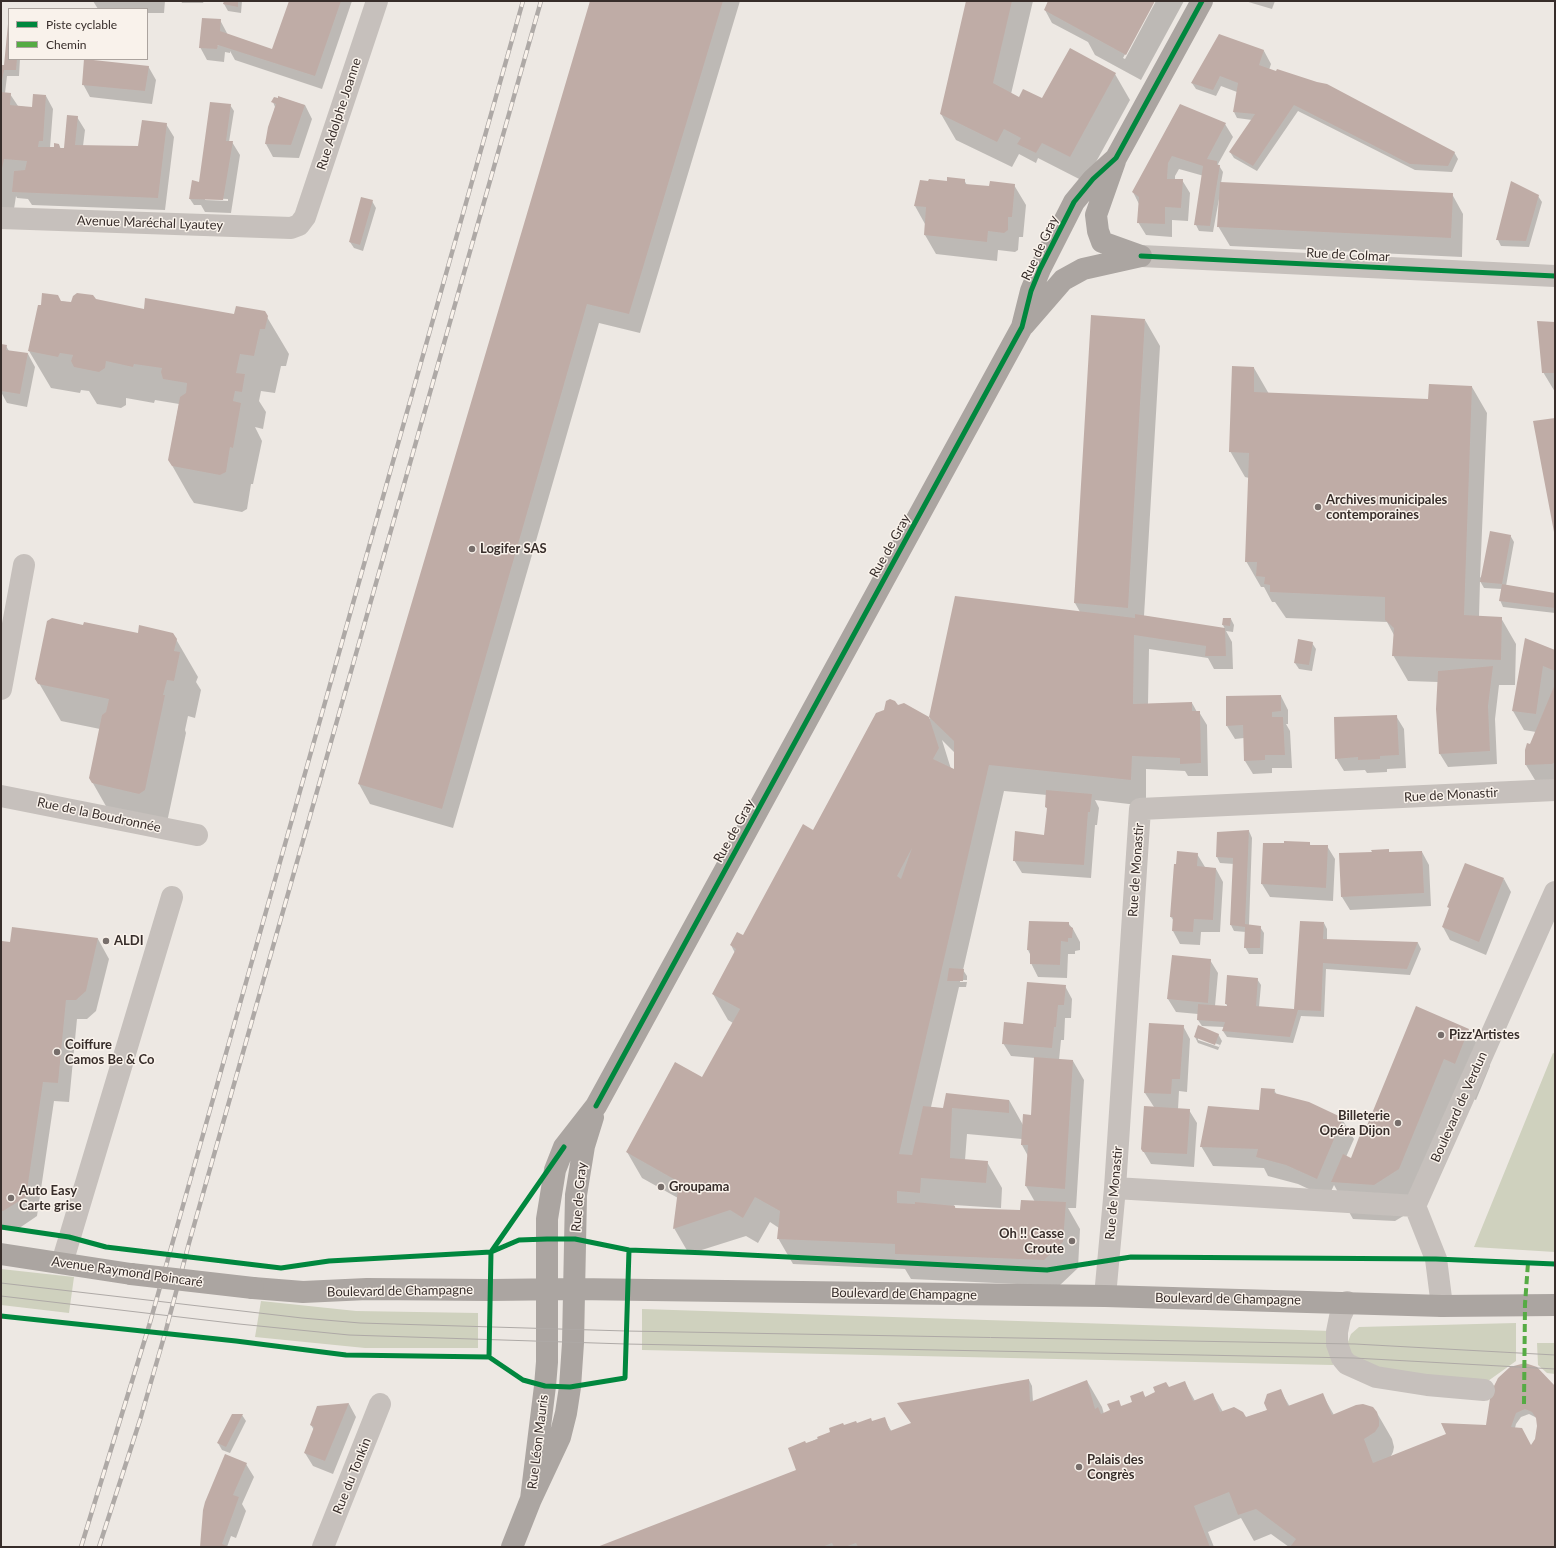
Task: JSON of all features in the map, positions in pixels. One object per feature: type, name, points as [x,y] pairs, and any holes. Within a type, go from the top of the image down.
[{"type":"main road","name":"Rue de Gray","points":[[546,1288],[547,1219],[554,1170],[564,1148],[596,1106],[1022,327],[1031,291],[1074,202],[1093,179],[1116,158],[1202,1]]},
{"type":"main road","name":"Rue de Colmar","points":[[1116,158],[1096,215],[1098,231],[1102,242],[1141,256]]},
{"type":"main road","name":"Rue de Colmar","points":[[1022,327],[1063,280],[1083,269],[1141,256]]},
{"type":"main road","name":"Rue de Gray","points":[[574,1289],[577,1189],[584,1146],[596,1106]]},
{"type":"main road","name":"Avenue Raymond Poincaré","points":[[1,1254],[131,1274],[253,1288]]},
{"type":"main road","name":"Boulevard de Champagne","points":[[253,1288],[303,1292],[367,1289],[496,1290],[546,1288],[1105,1296],[1442,1306],[1555,1305]]},
{"type":"main road","name":"Rue Léon Mauris","points":[[531,1499],[546,1386],[546,1288]]},
{"type":"main road","name":"Rue Léon Mauris","points":[[512,1547],[531,1499],[560,1437],[566,1413],[570,1387],[573,1343],[574,1289]]},
{"type":"street","name":"Rue Adolphe Joanne","points":[[299,225],[305,217],[377,1]]},
{"type":"street","name":"Avenue Maréchal Lyautey","points":[[1,218],[290,228],[299,225]]},
{"type":"street","name":"Rue de Colmar","points":[[1141,256],[1555,276]]},
{"type":"street","points":[[1,689],[24,565]]},
{"type":"street","name":"Rue de Monastir","points":[[1105,1296],[1115,1188],[1140,809],[1555,790]]},
{"type":"street","name":"Rue de la Boudronnée","points":[[1,796],[197,835]]},
{"type":"street","name":"Boulevard de Verdun","points":[[1415,1206],[1555,892]]},
{"type":"street","points":[[62,1263],[172,897]]},
{"type":"street","points":[[1115,1188],[1415,1206],[1436,1259],[1442,1306]]},
{"type":"street","points":[[1347,1302],[1340,1317],[1337,1338],[1342,1358],[1347,1364],[1376,1377],[1427,1386],[1484,1390]]},
{"type":"street","name":"Rue du Tonkin","points":[[326,1546],[380,1404]]},
{"type":"green space","points":[[1553,1053],[1555,1054],[1555,1252],[1474,1247]]},
{"type":"green space","points":[[1,1269],[74,1277],[69,1313],[1,1305]]},
{"type":"green space","points":[[261,1301],[356,1311],[478,1313],[478,1348],[365,1348],[255,1337]]},
{"type":"green space","points":[[642,1309],[1331,1331],[1333,1365],[642,1350]]},
{"type":"green space","points":[[1516,1323],[1516,1361],[1488,1381],[1370,1369],[1356,1365],[1346,1347],[1351,1334],[1359,1327]]},
{"type":"green space","points":[[1537,1343],[1555,1343],[1555,1374],[1547,1373],[1538,1365]]},
{"type":"building","points":[[224,1],[238,1],[238,7],[223,4]]},
{"type":"building","points":[[289,1],[341,1],[315,76],[218,45],[217,49],[199,48],[202,18],[221,19],[220,31],[272,49]]},
{"type":"building","name":"Logifer SAS","points":[[590,1],[723,1],[629,314],[587,304],[442,809],[358,784]]},
{"type":"building","points":[[966,1],[1012,1],[993,83],[1019,97],[1023,89],[1042,98],[1070,48],[1116,73],[1070,157],[1042,143],[1036,153],[1017,144],[1021,138],[1004,129],[997,142],[940,114]]},
{"type":"building","points":[[1048,1],[1155,1],[1126,55],[1044,10]]},
{"type":"building","points":[[8,24],[8,60],[17,60],[16,70],[4,70],[1,85],[1,65],[4,65]]},
{"type":"building","points":[[1219,34],[1264,50],[1259,65],[1276,71],[1277,69],[1327,84],[1455,152],[1448,166],[1410,164],[1294,105],[1253,166],[1229,152],[1255,114],[1233,112],[1238,83],[1220,76],[1213,90],[1191,83]]},
{"type":"building","points":[[84,60],[149,66],[145,91],[82,85]]},
{"type":"building","points":[[1,92],[11,93],[10,105],[32,107],[33,94],[46,95],[43,141],[39,141],[38,147],[54,147],[54,143],[59,144],[60,148],[64,148],[67,115],[78,116],[75,145],[138,146],[142,120],[167,123],[158,198],[12,192],[14,171],[25,170],[27,161],[4,159],[1,173]]},
{"type":"building","points":[[278,96],[305,105],[291,145],[265,144],[268,127],[276,104],[271,102],[274,97],[278,98]]},
{"type":"building","points":[[210,102],[231,104],[226,141],[233,141],[223,200],[189,199],[192,180],[199,182]]},
{"type":"building","points":[[1180,104],[1226,123],[1207,159],[1217,161],[1217,165],[1220,165],[1210,226],[1194,225],[1203,166],[1172,156],[1168,163],[1167,179],[1183,179],[1181,208],[1165,207],[1165,224],[1137,223],[1139,197],[1132,192]]},
{"type":"building","points":[[947,177],[965,179],[965,184],[989,186],[990,181],[1015,184],[1012,217],[1008,217],[1008,230],[1004,233],[988,231],[987,242],[924,235],[926,207],[914,206],[920,180],[928,181],[929,179],[947,181]]},
{"type":"building","points":[[1511,181],[1539,195],[1526,241],[1496,240]]},
{"type":"building","points":[[1220,182],[1453,193],[1451,238],[1217,227]]},
{"type":"building","points":[[361,197],[373,200],[360,245],[349,242]]},
{"type":"building","points":[[42,293],[58,295],[61,301],[71,302],[73,296],[77,293],[93,295],[96,299],[144,309],[145,298],[234,314],[236,306],[265,311],[268,316],[265,329],[260,329],[254,356],[240,354],[236,373],[245,374],[242,392],[235,391],[233,401],[241,403],[233,448],[230,447],[226,472],[220,475],[172,466],[168,460],[180,397],[186,393],[187,383],[163,379],[161,372],[162,368],[134,364],[133,367],[106,361],[105,368],[99,372],[74,367],[71,361],[73,355],[60,353],[58,357],[28,351],[38,305],[41,305]]},
{"type":"building","points":[[1091,315],[1145,319],[1128,608],[1074,603]]},
{"type":"building","points":[[1537,321],[1555,322],[1555,373],[1542,373]]},
{"type":"building","points":[[1,344],[7,345],[6,350],[28,353],[20,394],[1,391]]},
{"type":"building","points":[[1232,366],[1254,367],[1254,392],[1428,399],[1429,384],[1472,386],[1464,615],[1502,617],[1501,660],[1392,656],[1394,628],[1385,620],[1385,597],[1270,592],[1270,585],[1264,584],[1265,577],[1256,576],[1257,562],[1245,562],[1249,453],[1229,452]]},
{"type":"building","points":[[1555,418],[1555,532],[1554,532],[1533,421]]},
{"type":"building","points":[[1490,531],[1511,535],[1502,584],[1480,582]]},
{"type":"building","points":[[1502,584],[1555,593],[1555,608],[1499,601]]},
{"type":"building","points":[[955,596],[1135,618],[1135,614],[1225,628],[1226,656],[1205,656],[1206,646],[1134,635],[1133,704],[1192,702],[1192,711],[1200,711],[1201,763],[1180,764],[1180,758],[1132,756],[1131,780],[989,765],[899,1154],[912,1155],[923,1106],[943,1108],[946,1093],[1009,1100],[1009,1113],[952,1108],[950,1158],[988,1161],[986,1183],[921,1178],[920,1193],[897,1191],[897,1203],[915,1204],[915,1202],[955,1206],[955,1208],[1020,1210],[1021,1200],[1066,1202],[1063,1242],[1044,1260],[895,1254],[895,1244],[777,1239],[780,1211],[755,1197],[743,1218],[730,1210],[673,1229],[679,1182],[626,1152],[675,1062],[702,1077],[740,1009],[712,994],[736,949],[730,945],[737,932],[743,935],[803,824],[813,830],[876,713],[884,710],[886,701],[890,699],[895,701],[898,705],[904,703],[929,717]],"holes":[[[929,717],[954,741],[954,769],[933,759],[939,748]],[[912,848],[901,879],[897,876]]]},
{"type":"building","points":[[52,618],[83,625],[84,622],[138,633],[139,625],[173,633],[177,639],[174,651],[180,652],[174,681],[167,680],[145,790],[139,794],[92,783],[89,778],[102,715],[106,712],[109,699],[38,684],[35,679],[47,621]]},
{"type":"building","points":[[1223,618],[1231,618],[1230,626],[1222,625]]},
{"type":"building","points":[[1525,638],[1555,650],[1555,671],[1543,666],[1536,714],[1512,711]]},
{"type":"building","points":[[1298,639],[1313,642],[1309,665],[1294,663]]},
{"type":"building","points":[[1493,666],[1488,706],[1490,751],[1439,754],[1436,709],[1438,671]]},
{"type":"building","points":[[1555,684],[1555,762],[1552,764],[1525,765],[1525,750],[1527,743],[1530,744]]},
{"type":"building","points":[[1281,695],[1281,711],[1272,712],[1272,717],[1283,717],[1285,755],[1265,755],[1265,760],[1244,761],[1243,725],[1226,726],[1226,696]]},
{"type":"building","points":[[1397,715],[1399,755],[1380,756],[1380,759],[1358,760],[1358,757],[1335,759],[1334,717]]},
{"type":"building","points":[[1046,790],[1092,794],[1090,812],[1088,812],[1084,865],[1013,861],[1015,831],[1044,835],[1047,808],[1045,807]]},
{"type":"building","points":[[1249,830],[1245,924],[1261,926],[1260,948],[1244,948],[1245,927],[1230,925],[1233,858],[1216,857],[1217,832]]},
{"type":"building","points":[[1284,841],[1310,842],[1310,845],[1328,845],[1326,888],[1261,884],[1263,843],[1284,843]]},
{"type":"building","points":[[1389,849],[1389,852],[1422,851],[1424,893],[1341,897],[1339,853],[1372,852],[1371,850]]},
{"type":"building","points":[[1177,851],[1198,853],[1197,866],[1216,868],[1213,920],[1194,919],[1193,932],[1172,931],[1173,917],[1170,917],[1174,864],[1176,864]]},
{"type":"building","points":[[1465,863],[1504,878],[1479,942],[1442,927],[1449,908],[1447,907]]},
{"type":"building","points":[[1029,921],[1069,922],[1069,926],[1073,928],[1072,938],[1068,938],[1068,942],[1061,941],[1060,965],[1030,964],[1030,950],[1027,950]]},
{"type":"building","points":[[1300,921],[1324,922],[1323,939],[1418,942],[1407,969],[1323,963],[1321,1011],[1298,1010],[1290,1037],[1222,1031],[1225,1022],[1197,1020],[1198,1004],[1227,1006],[1227,1004],[1225,1004],[1227,975],[1258,978],[1256,1006],[1294,1009]]},
{"type":"building","points":[[12,927],[98,938],[86,991],[76,1000],[66,1000],[58,1083],[43,1082],[26,1197],[1,1211],[1,949],[2,941],[10,942]]},
{"type":"building","points":[[1172,955],[1211,959],[1208,1003],[1167,999]]},
{"type":"building","points":[[949,968],[964,969],[963,981],[947,981]]},
{"type":"building","points":[[1027,982],[1066,985],[1064,1005],[1058,1005],[1052,1048],[1002,1044],[1004,1022],[1023,1024]]},
{"type":"building","points":[[1416,1006],[1469,1029],[1455,1064],[1444,1059],[1399,1169],[1374,1185],[1331,1182],[1343,1154],[1351,1158],[1363,1127],[1366,1128]]},
{"type":"building","points":[[1149,1023],[1184,1025],[1180,1079],[1172,1079],[1171,1094],[1144,1093]]},
{"type":"building","points":[[1198,1025],[1219,1034],[1215,1045],[1194,1037]]},
{"type":"building","points":[[1034,1057],[1073,1060],[1065,1189],[1025,1186],[1028,1145],[1021,1145],[1023,1114],[1031,1115]]},
{"type":"building","points":[[1261,1088],[1275,1089],[1274,1093],[1309,1102],[1343,1118],[1317,1179],[1286,1165],[1256,1157],[1258,1149],[1200,1147],[1208,1106],[1259,1110]]},
{"type":"building","points":[[1144,1106],[1190,1109],[1187,1154],[1143,1152],[1141,1149]]},
{"type":"building","name":"Palais des Congrès","points":[[1525,1363],[1537,1367],[1555,1386],[1555,1547],[1290,1547],[1296,1539],[1256,1509],[1238,1515],[1229,1492],[1194,1506],[1210,1547],[858,1547],[856,1543],[845,1547],[834,1547],[832,1543],[822,1547],[597,1547],[796,1470],[788,1448],[805,1441],[806,1443],[818,1439],[817,1437],[830,1432],[829,1428],[843,1423],[844,1425],[856,1421],[857,1423],[871,1418],[872,1421],[885,1417],[890,1431],[911,1423],[897,1403],[1029,1379],[1030,1402],[1087,1380],[1095,1409],[1098,1407],[1101,1414],[1110,1410],[1107,1404],[1119,1400],[1121,1406],[1132,1402],[1130,1396],[1143,1391],[1145,1397],[1155,1392],[1153,1387],[1166,1382],[1169,1387],[1185,1381],[1193,1401],[1213,1393],[1220,1412],[1234,1407],[1243,1412],[1246,1417],[1267,1410],[1264,1403],[1267,1394],[1281,1389],[1288,1406],[1323,1393],[1332,1415],[1356,1405],[1363,1404],[1373,1407],[1377,1412],[1379,1426],[1375,1432],[1364,1439],[1373,1463],[1446,1434],[1441,1423],[1486,1425],[1491,1392],[1498,1378],[1510,1367]],"holes":[[[1525,1409],[1532,1412],[1536,1418],[1537,1426],[1535,1439],[1531,1445],[1522,1428],[1511,1427],[1516,1413]]]},
{"type":"building","points":[[349,1403],[325,1461],[304,1453],[314,1427],[310,1425],[317,1406]]},
{"type":"building","points":[[232,1414],[243,1414],[226,1447],[217,1443]]},
{"type":"building","points":[[225,1454],[247,1463],[233,1495],[239,1497],[222,1544],[229,1547],[200,1547],[205,1502]]},
{"type":"tram line","points":[[1,1283],[302,1318],[360,1323],[626,1331],[1355,1344],[1555,1355]]},
{"type":"tram line","points":[[1,1296],[239,1324],[349,1335],[626,1344],[1354,1358],[1555,1369]]},
{"type":"railway","points":[[81,1547],[149,1326],[523,1]]},
{"type":"railway","points":[[99,1547],[140,1420],[166,1330],[189,1243],[541,1]]},
{"type":"marked path","points":[[1524,1404],[1525,1304],[1528,1263]]},
{"type":"cycle path","points":[[596,1106],[1022,327],[1031,291],[1040,269],[1074,202],[1093,179],[1116,158],[1202,1]]},
{"type":"cycle path","points":[[1141,256],[1555,276]]},
{"type":"cycle path","points":[[489,1357],[491,1252],[564,1147]]},
{"type":"cycle path","points":[[1,1227],[69,1237],[106,1247],[281,1268],[329,1261],[491,1252],[519,1240],[547,1239],[575,1239],[629,1250],[1047,1270],[1131,1257],[1436,1259],[1555,1264]]},
{"type":"cycle path","points":[[1,1316],[236,1341],[346,1355],[489,1357],[523,1380],[545,1386],[570,1387],[625,1378],[629,1250]]},
{"type":"place","name":"Archives municipales contemporaines","points":[[1318,507]]},
{"type":"place","name":"Logifer SAS","points":[[472,549]]},
{"type":"place","name":"ALDI","points":[[106,941]]},
{"type":"place","name":"Pizz'Artistes","points":[[1441,1035]]},
{"type":"place","name":"Coiffure Camos Be & Co","points":[[57,1052]]},
{"type":"place","name":"Billeterie Opéra Dijon","points":[[1398,1123]]},
{"type":"place","name":"Groupama","points":[[661,1187]]},
{"type":"place","name":"Auto Easy Carte grise","points":[[11,1198]]},
{"type":"place","name":"Oh !! Casse Croute","points":[[1072,1241]]},
{"type":"place","name":"Palais des Congrès","points":[[1079,1467]]}]
